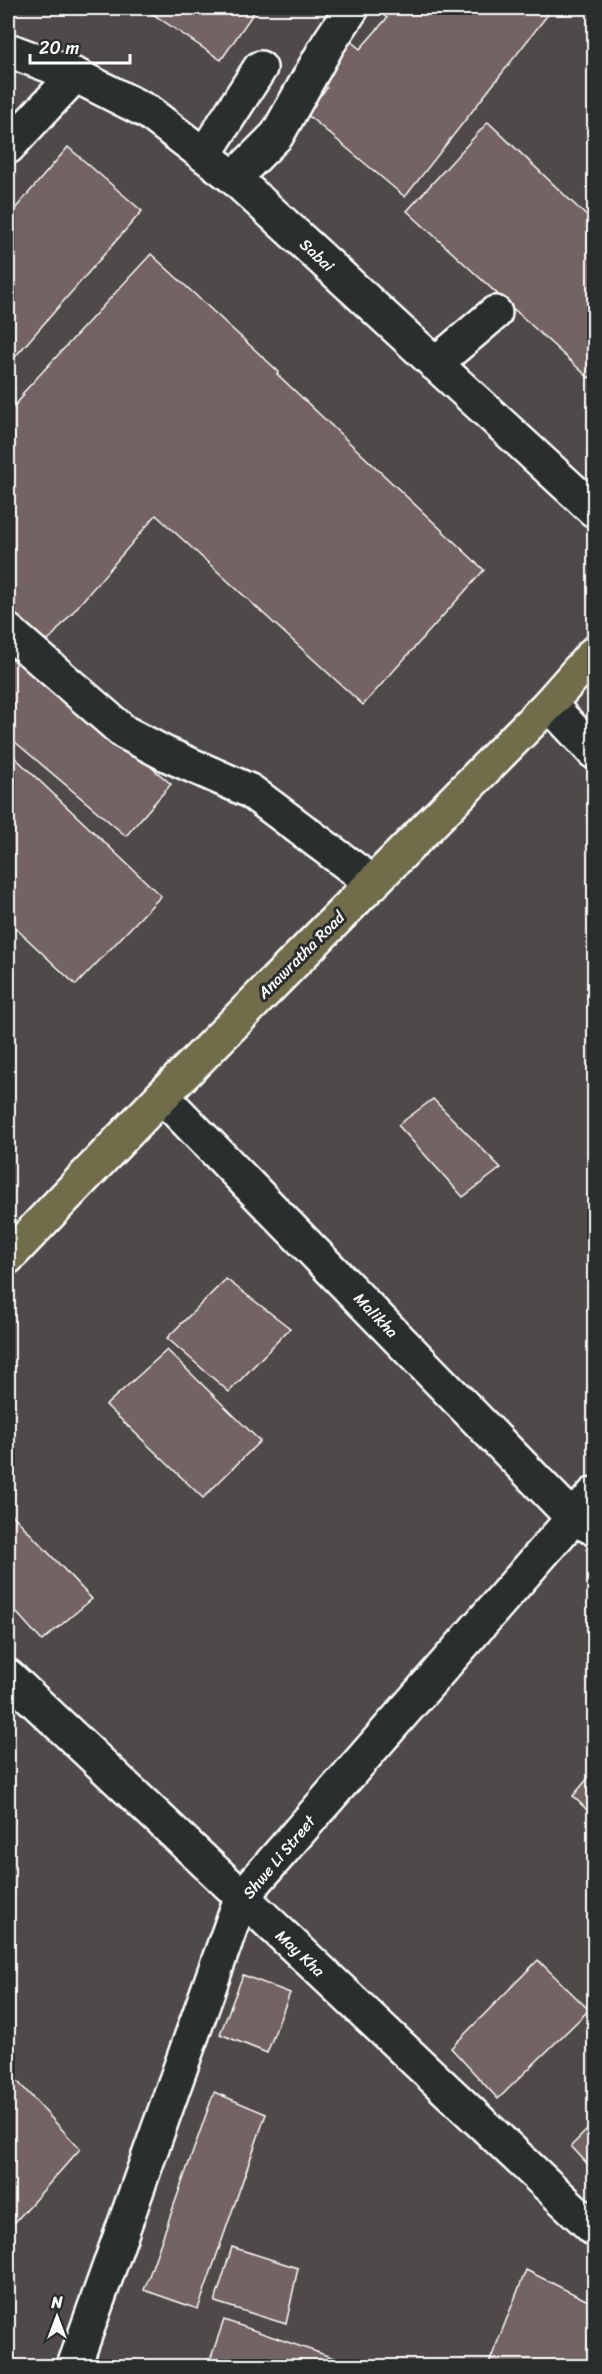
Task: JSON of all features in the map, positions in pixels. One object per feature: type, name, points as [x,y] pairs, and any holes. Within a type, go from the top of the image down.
[{"type":"main road","name":"Anawratha Road","points":[[8,1257],[162,1096],[549,704],[594,653]]},
{"type":"street","points":[[234,178],[277,135],[351,8]]},
{"type":"street","name":"Sabai","points":[[8,51],[75,75],[148,112],[234,178],[594,510]]},
{"type":"street","points":[[204,155],[260,68]]},
{"type":"street","points":[[8,147],[75,75]]},
{"type":"street","points":[[435,364],[495,313]]},
{"type":"street","points":[[8,631],[124,732],[166,754],[250,791],[373,883]]},
{"type":"street","points":[[549,704],[594,752]]},
{"type":"street","name":"Malikha","points":[[162,1096],[584,1523]]},
{"type":"street","name":"Shwe Li Street","points":[[74,2367],[241,1898],[584,1523],[594,1494]]},
{"type":"street","name":"May Kha","points":[[8,1676],[594,2229]]},
{"type":"shaded area","points":[[8,8],[594,8],[594,2366],[8,2366]]},
{"type":"building","points":[[144,8],[257,8],[221,60]]},
{"type":"building","points":[[375,8],[553,8],[405,197],[305,113],[327,88],[315,77],[349,40],[360,49],[387,18]]},
{"type":"building","points":[[488,122],[594,223],[594,373],[589,378],[407,211]]},
{"type":"building","points":[[68,147],[142,211],[8,365],[8,217]]},
{"type":"building","points":[[151,254],[279,372],[277,374],[484,570],[363,705],[156,515],[43,647],[8,617],[8,413],[24,395],[22,394]]},
{"type":"building","points":[[8,646],[171,784],[126,836],[8,736]]},
{"type":"building","points":[[8,751],[161,896],[76,985],[8,921]]},
{"type":"building","points":[[433,1099],[501,1168],[463,1197],[398,1125]]},
{"type":"building","points":[[226,1279],[290,1328],[229,1392],[167,1338]]},
{"type":"building","points":[[167,1350],[260,1441],[203,1498],[106,1405]]},
{"type":"building","points":[[8,1510],[92,1599],[42,1641],[8,1603]]},
{"type":"building","points":[[594,1771],[594,1817],[573,1796]]},
{"type":"building","points":[[538,1960],[589,2010],[498,2099],[451,2048]]},
{"type":"building","points":[[243,1975],[290,1993],[267,2053],[220,2034]]},
{"type":"building","points":[[8,2071],[80,2149],[8,2230]]},
{"type":"building","points":[[214,2092],[266,2114],[198,2309],[144,2290]]},
{"type":"building","points":[[594,2123],[594,2171],[571,2146]]},
{"type":"building","points":[[232,2247],[298,2268],[286,2324],[215,2302]]},
{"type":"building","points":[[526,2270],[594,2304],[594,2366],[488,2366]]},
{"type":"building","points":[[224,2320],[357,2366],[208,2366]]}]
